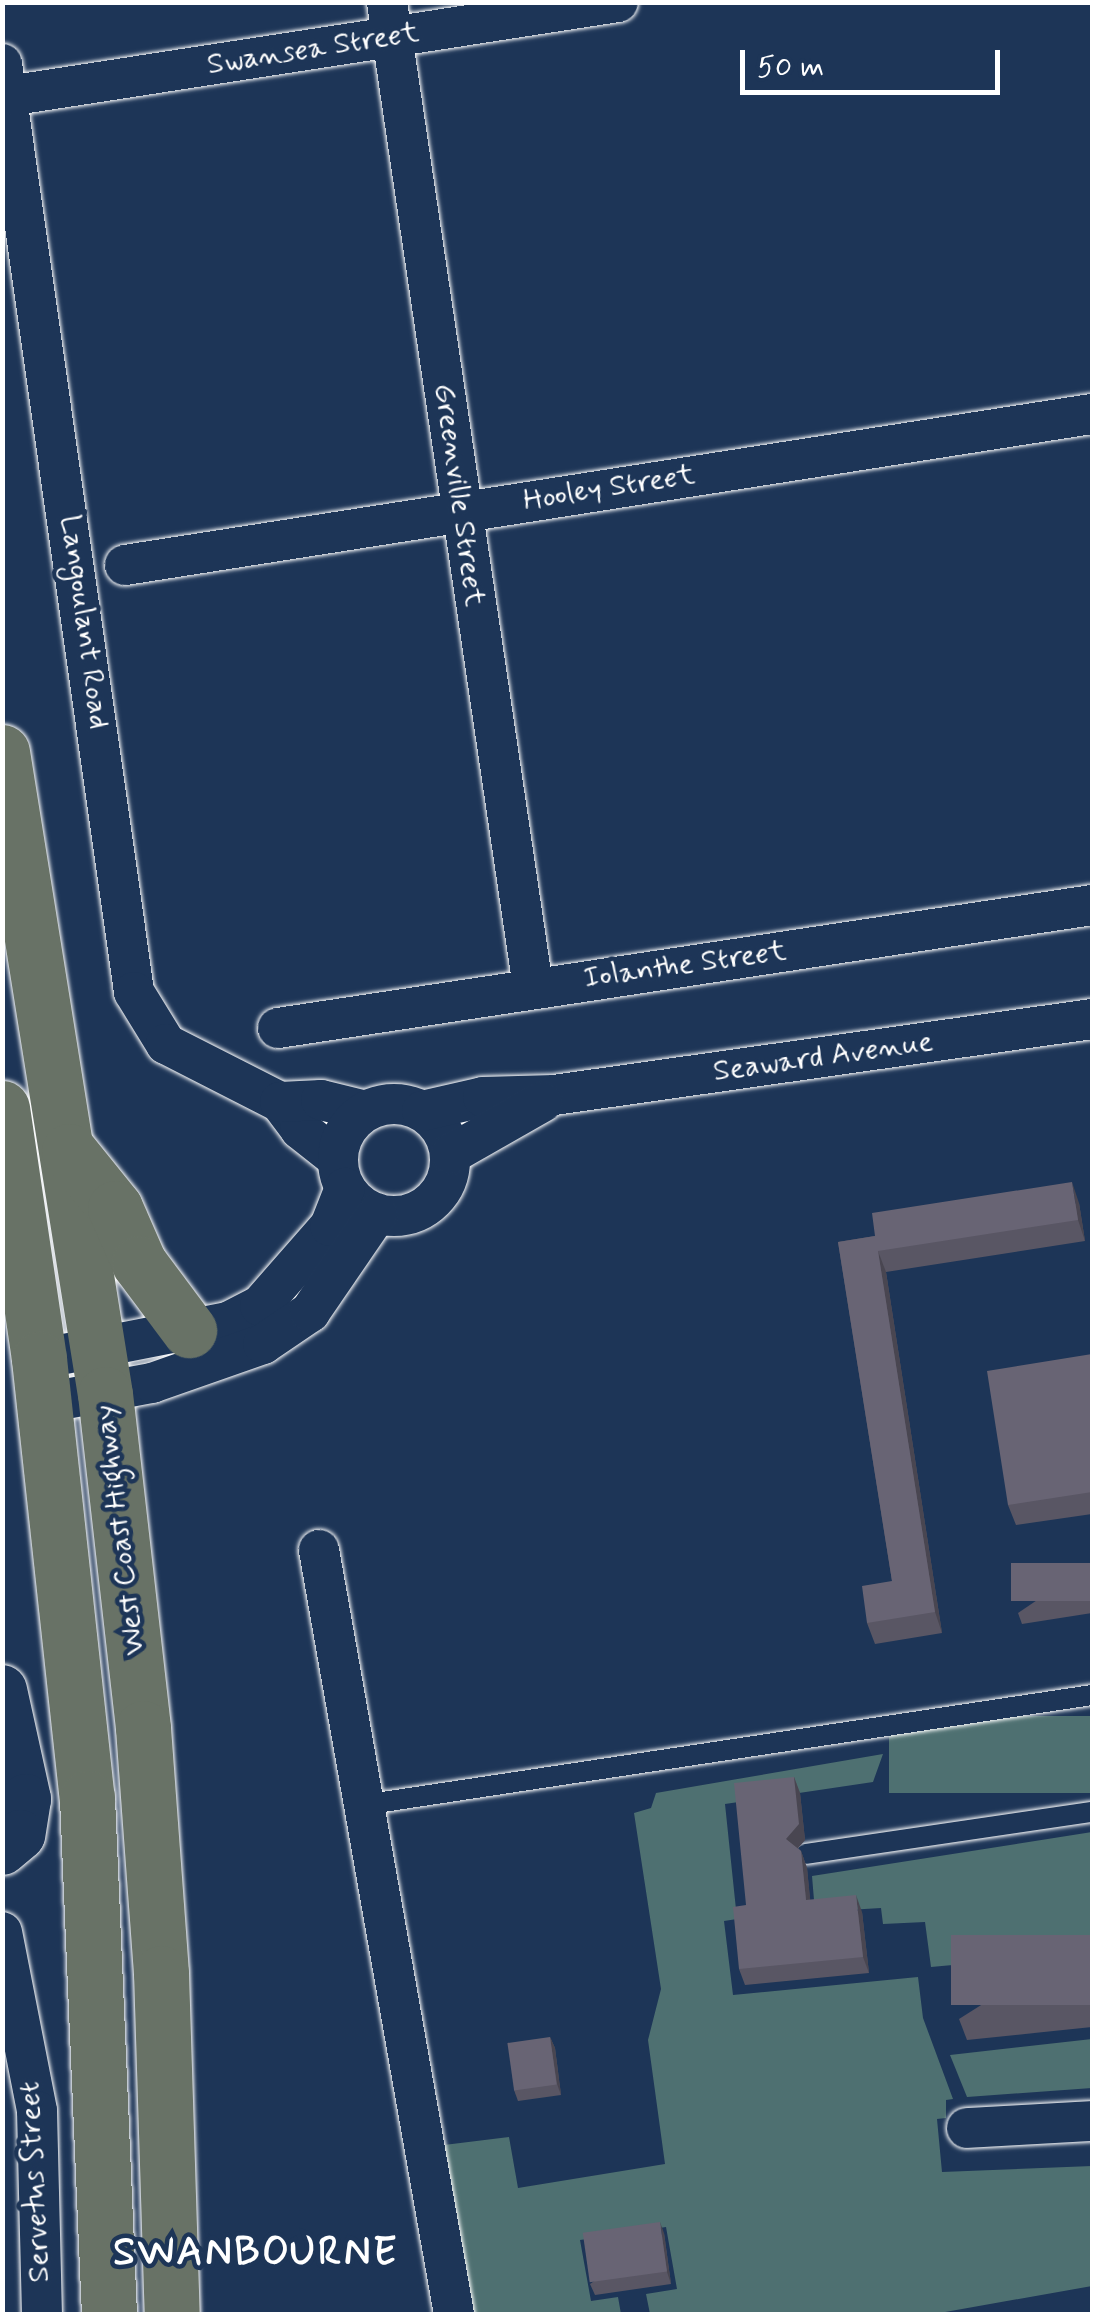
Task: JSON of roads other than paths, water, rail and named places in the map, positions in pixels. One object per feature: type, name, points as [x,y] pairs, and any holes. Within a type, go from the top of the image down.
[{"type":"highway","name":"West Coast Highway","points":[[2,752],[102,1371],[148,1784],[172,2314]]},
{"type":"highway","name":"West Coast Highway","points":[[2,1108],[42,1381],[88,1798],[109,2314]]},
{"type":"highway","points":[[67,1149],[115,1208],[139,1263],[188,1330]]},
{"type":"street","name":"Swansea Street","points":[[5,80],[390,20],[618,2]]},
{"type":"street","name":"Greenville Street","points":[[390,20],[533,988]]},
{"type":"street","name":"Langoulant Road","points":[[5,80],[134,992],[166,1044],[280,1102],[341,1173]]},
{"type":"street","name":"Hooley Street","points":[[126,565],[1092,414]]},
{"type":"street","name":"Iolanthe Street","points":[[278,1028],[1092,904]]},
{"type":"street","name":"Seaward Avenue","points":[[422,1111],[483,1097],[554,1095],[1092,1020]]},
{"type":"street","name":"Seaward Avenue","points":[[450,1154],[554,1095]]},
{"type":"street","name":"Langoulant Road","points":[[280,1102],[321,1100],[366,1111]]},
{"type":"street","points":[[102,1371],[188,1330],[260,1306],[330,1226],[341,1173],[352,1123],[366,1111],[394,1104],[422,1111],[442,1129],[450,1154],[450,1172],[430,1204],[396,1216],[377,1214],[341,1173]]},
{"type":"street","points":[[42,1381],[263,1344],[310,1312],[377,1214]]},
{"type":"street","points":[[319,1550],[454,2314]]},
{"type":"street","points":[[2,1690],[26,1799],[20,1835],[2,1850]]},
{"type":"street","name":"Servetus Street","points":[[2,1932],[37,2110],[42,2314]]},
{"type":"street","points":[[967,2128],[1092,2121]]},
{"type":"lane","points":[[363,1804],[1092,1695]]},
{"type":"lane","points":[[806,1854],[1092,1812]]},
{"type":"district","name":"SWANBOURNE","points":[[256,2253]]}]
